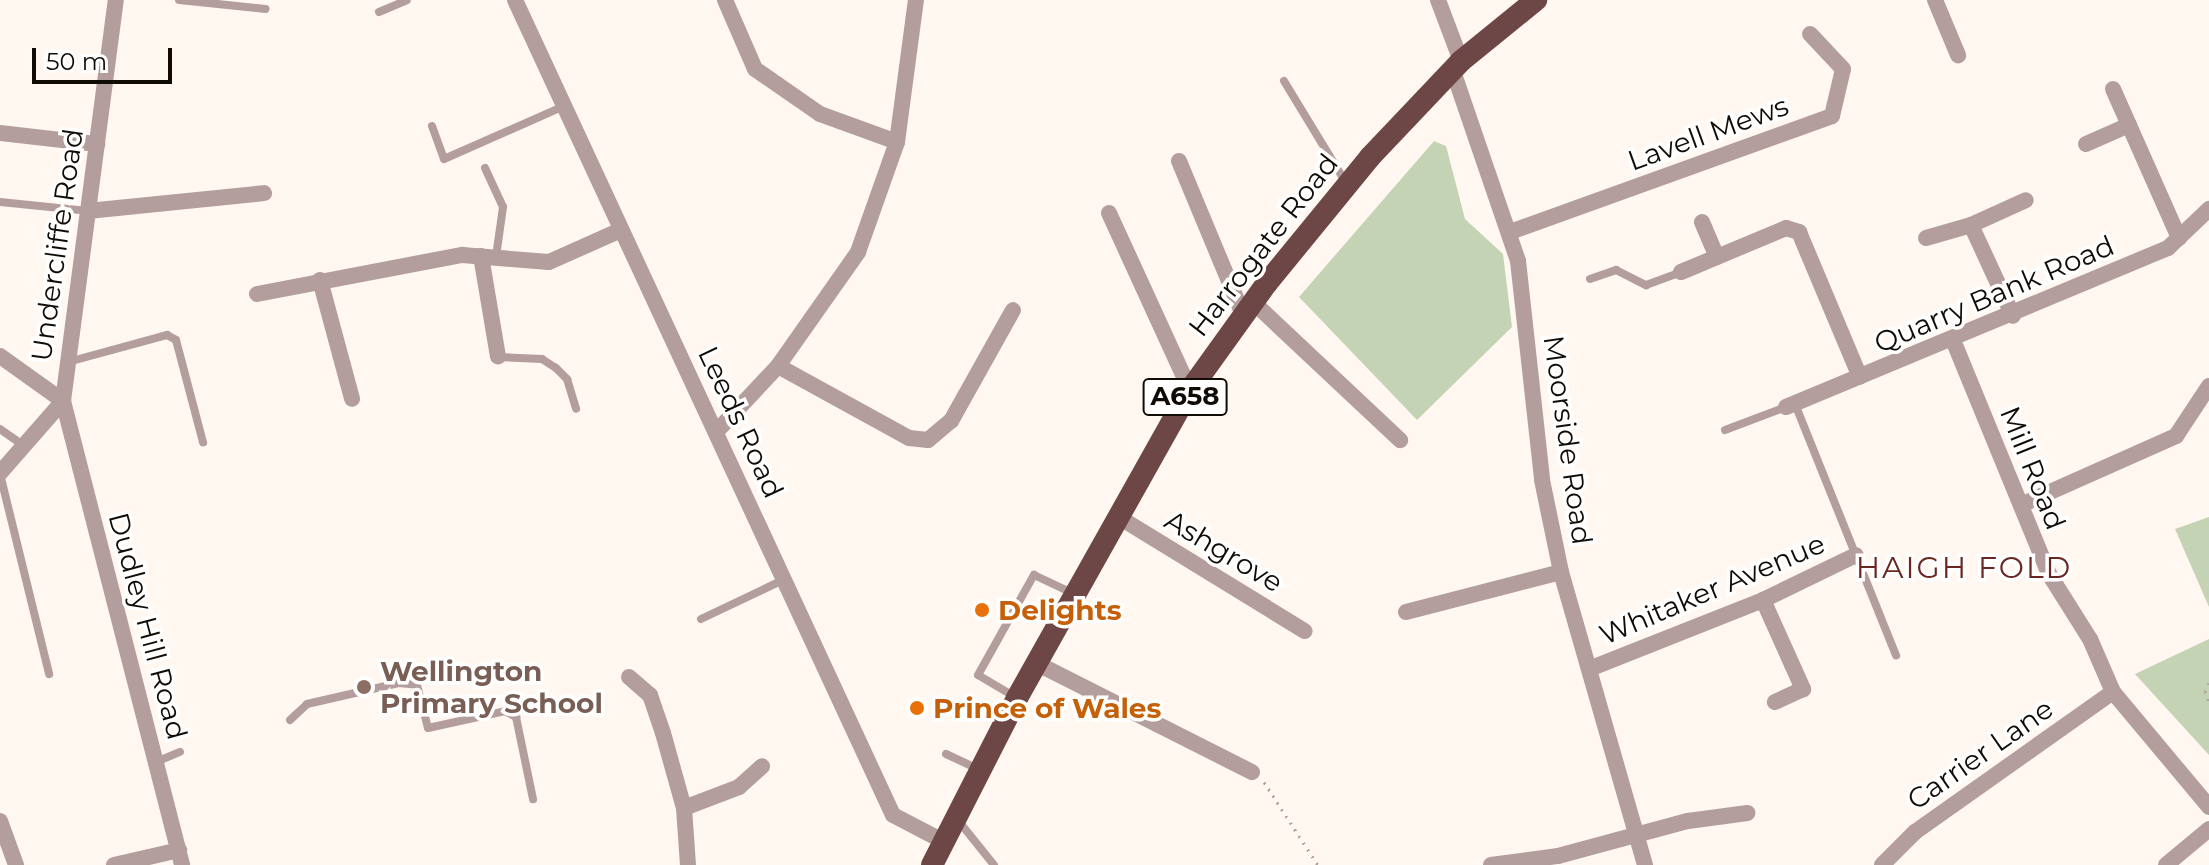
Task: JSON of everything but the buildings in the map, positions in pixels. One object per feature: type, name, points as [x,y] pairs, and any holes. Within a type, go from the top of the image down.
[{"type":"highway","name":"Harrogate Road","points":[[932,865],[1036,663],[1190,390],[1248,308],[1347,185],[1457,66],[1536,0]]},
{"type":"street","name":"Undercliffe Road","points":[[0,474],[63,401],[116,0]]},
{"type":"street","name":"Leeds Road","points":[[515,0],[893,815],[943,841]]},
{"type":"street","points":[[725,0],[755,69],[820,114],[897,142]]},
{"type":"street","points":[[717,431],[778,366],[858,252],[897,142],[916,0]]},
{"type":"street","name":"Moorside Road","points":[[1438,0],[1488,184],[1510,232],[1518,261],[1542,480],[1561,572],[1645,865]]},
{"type":"street","points":[[1935,0],[1958,55]]},
{"type":"street","name":"Lavell Mews","points":[[1510,232],[1832,116],[1843,69],[1810,34]]},
{"type":"street","points":[[2113,89],[2179,238]]},
{"type":"street","points":[[2086,144],[2129,125]]},
{"type":"street","points":[[0,133],[97,144]]},
{"type":"street","points":[[1179,161],[1248,308],[1400,440]]},
{"type":"street","points":[[88,211],[264,193]]},
{"type":"street","points":[[1926,238],[1971,225],[2026,200]]},
{"type":"street","name":"Quarry Bank Road","points":[[1790,405],[2013,316],[2168,248],[2209,209]]},
{"type":"street","points":[[1109,213],[1190,390]]},
{"type":"street","points":[[1702,222],[1717,257]]},
{"type":"street","points":[[1971,225],[2013,316]]},
{"type":"street","points":[[1681,272],[1786,228],[1799,232],[1860,377]]},
{"type":"street","points":[[257,294],[320,280],[488,256],[549,262],[621,230]]},
{"type":"street","points":[[488,256],[498,357]]},
{"type":"street","points":[[320,280],[352,399]]},
{"type":"street","points":[[778,366],[909,438],[928,440],[951,421],[1013,310]]},
{"type":"street","name":"Mill Road","points":[[1953,340],[2049,574],[2090,639],[2113,692],[2209,807]]},
{"type":"street","points":[[0,356],[63,401]]},
{"type":"street","points":[[2021,505],[2176,436],[2209,386]]},
{"type":"street","name":"Dudley Hill Road","points":[[63,401],[180,858]]},
{"type":"street","name":"Ashgrove","points":[[1117,516],[1305,631]]},
{"type":"street","name":"Whitaker Avenue","points":[[1589,669],[1763,600],[1856,555]]},
{"type":"street","points":[[1406,612],[1561,572]]},
{"type":"street","points":[[1763,600],[1803,689],[1775,702]]},
{"type":"street","points":[[1036,663],[1252,772]]},
{"type":"street","points":[[629,677],[650,695],[684,808],[688,865]]},
{"type":"street","name":"Carrier Lane","points":[[1882,865],[1915,832],[2113,692]]},
{"type":"street","points":[[684,808],[739,787],[762,766]]},
{"type":"street","points":[[1491,865],[1558,856],[1688,821],[1747,813]]},
{"type":"street","points":[[0,821],[16,865]]},
{"type":"street","points":[[2166,865],[2209,829]]},
{"type":"street","points":[[114,865],[180,858]]},
{"type":"lane","points":[[179,0],[266,9]]},
{"type":"lane","points":[[379,12],[407,0]]},
{"type":"lane","points":[[1284,81],[1347,185]]},
{"type":"lane","points":[[432,126],[444,159],[564,106]]},
{"type":"lane","points":[[485,168],[503,207],[488,256]]},
{"type":"lane","points":[[0,202],[88,211]]},
{"type":"lane","points":[[1590,279],[1616,270],[1646,285],[1681,272]]},
{"type":"lane","points":[[68,362],[167,335],[176,340],[203,442]]},
{"type":"lane","points":[[498,357],[542,359],[556,368],[567,379],[576,409]]},
{"type":"lane","points":[[1725,430],[1790,405],[1896,655]]},
{"type":"lane","points":[[0,429],[24,446]]},
{"type":"lane","points":[[0,474],[49,674]]},
{"type":"lane","points":[[1017,698],[978,675],[1034,575],[1074,594]]},
{"type":"lane","points":[[701,619],[785,579]]},
{"type":"lane","points":[[290,720],[307,704],[399,683],[417,685],[428,728],[505,711],[516,717],[533,799]]},
{"type":"lane","points":[[156,762],[180,752]]},
{"type":"lane","points":[[946,754],[980,770]]},
{"type":"lane","points":[[956,817],[994,865]]},
{"type":"path","points":[[2209,683],[2205,691],[2209,702]]},
{"type":"path","points":[[1252,772],[1270,787],[1318,865]]},
{"type":"green space","points":[[1434,141],[1446,146],[1465,219],[1503,254],[1512,327],[1417,420],[1299,297]]},
{"type":"green space","points":[[2209,517],[2209,607],[2175,529]]},
{"type":"green space","points":[[2209,639],[2209,755],[2135,674]]},
{"type":"place","name":"Delights","points":[[982,610]]},
{"type":"place","name":"Wellington Primary School","points":[[364,687]]},
{"type":"place","name":"Prince of Wales","points":[[917,708]]},
{"type":"district","name":"HAIGH FOLD","points":[[1964,568]]}]
